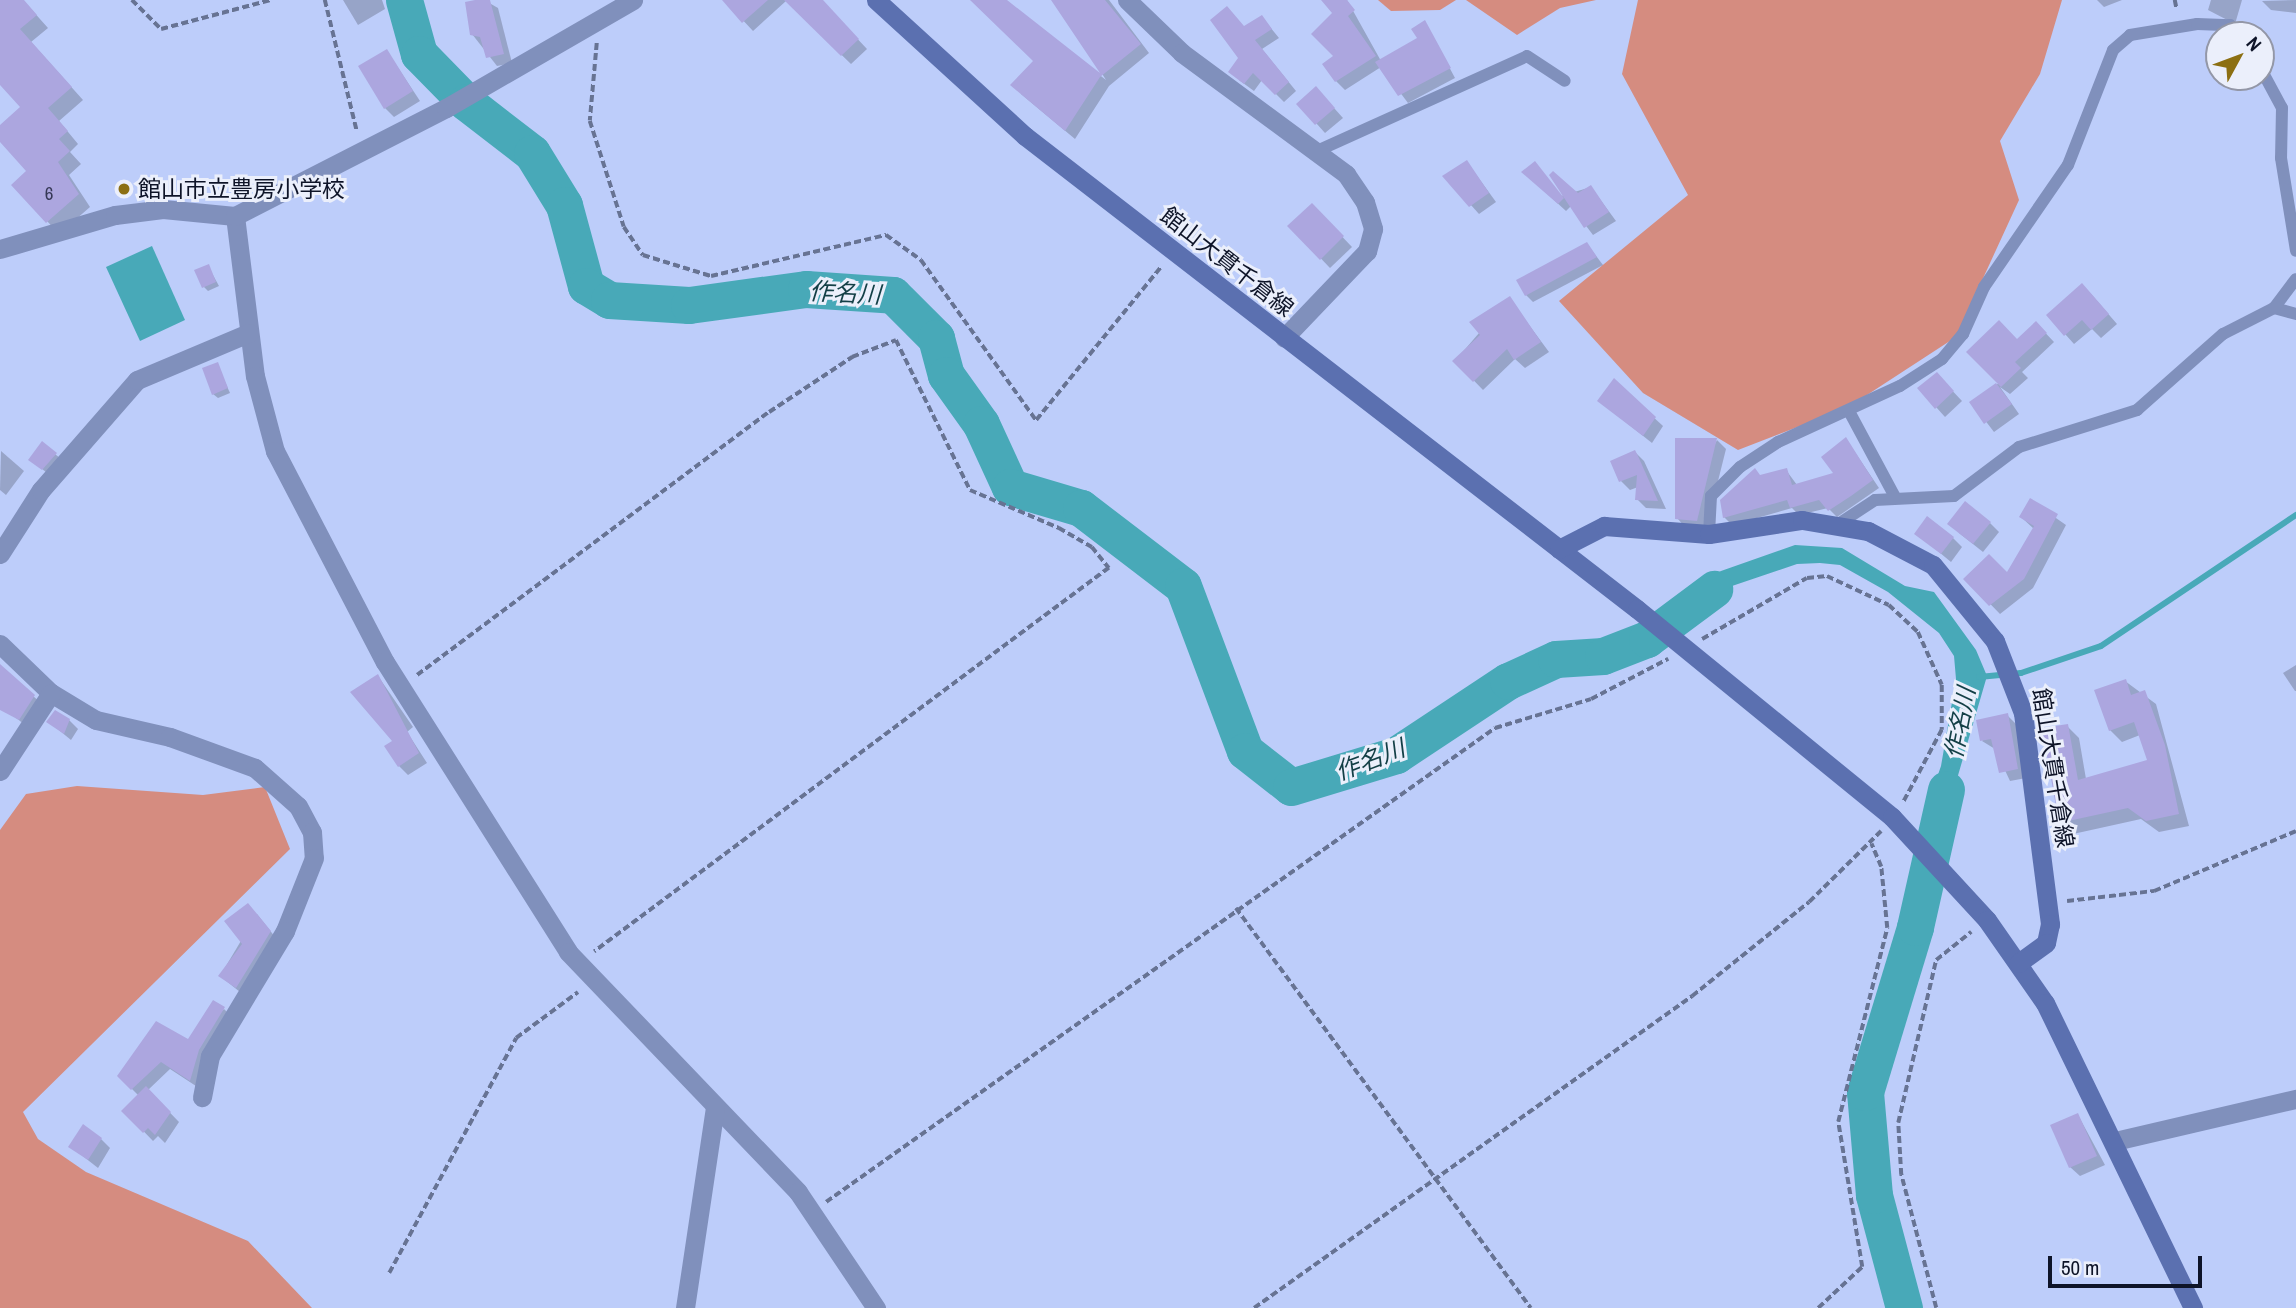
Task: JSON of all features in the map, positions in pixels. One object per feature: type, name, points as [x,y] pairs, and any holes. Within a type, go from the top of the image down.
[{"type":"main road","name":"館山大貫千倉線","points":[[876,0],[1006,120],[1637,609],[1898,824],[1987,920],[2062,1031],[2193,1308]]},
{"type":"main road","name":"館山大貫千倉線","points":[[1559,548],[1604,526],[1709,534],[1780,521],[1840,523],[1892,540],[1933,565],[1976,613],[2012,675],[2047,902],[2046,943],[2018,963]]},
{"type":"street","points":[[0,249],[116,215],[163,209],[235,216],[446,108],[633,0]]},
{"type":"street","points":[[1127,0],[1182,53],[1346,174],[1373,229],[1367,251],[1284,338]]},
{"type":"street","points":[[235,216],[248,333],[275,451],[309,527],[401,687],[531,899],[578,963],[814,1211],[876,1308]]},
{"type":"street","points":[[0,554],[41,491],[137,380],[248,333]]},
{"type":"street","points":[[0,644],[51,693],[96,720],[170,737],[255,768],[298,806],[312,832],[314,858],[285,931],[210,1056],[202,1097]]},
{"type":"street","points":[[0,771],[51,693]]},
{"type":"street","points":[[2115,1142],[2296,1099]]},
{"type":"street","points":[[685,1308],[715,1107]]},
{"type":"lane","points":[[1709,534],[1711,496],[1740,467],[1778,442],[1850,413],[1942,359],[1963,334],[1984,287],[2068,165],[2113,50],[2130,35],[2205,24]]},
{"type":"lane","points":[[1317,151],[1527,56],[1565,80]]},
{"type":"lane","points":[[2273,91],[2282,108],[2281,158],[2296,251]]},
{"type":"lane","points":[[1840,523],[1861,506],[1895,496],[1954,496],[2019,447],[2137,410],[2223,334],[2274,308],[2296,279]]},
{"type":"lane","points":[[2274,308],[2296,314]]},
{"type":"lane","points":[[1850,413],[1895,496]]},
{"type":"path","points":[[132,0],[161,29],[271,0]]},
{"type":"path","points":[[325,0],[361,153]]},
{"type":"path","points":[[598,20],[590,121],[624,227],[643,255],[710,276],[886,235],[921,260],[1036,420],[1173,251]]},
{"type":"path","points":[[401,687],[769,412],[852,357],[896,340],[970,490],[1059,528],[1092,547],[1109,568],[578,963]]},
{"type":"path","points":[[814,1211],[1236,908],[1495,728],[1591,699],[1763,598],[1807,578],[1827,576],[1889,605],[1918,632],[1942,685],[1942,730],[1898,824],[1692,996],[1254,1308]]},
{"type":"path","points":[[2047,902],[2154,891],[2296,831]]},
{"type":"path","points":[[1818,1308],[1862,1267],[1838,1122],[1887,928],[1881,867],[1871,844]]},
{"type":"path","points":[[1236,908],[1433,1181],[1531,1308]]},
{"type":"path","points":[[1936,1308],[1901,1175],[1898,1123],[1936,960],[1987,920]]},
{"type":"path","points":[[389,1273],[516,1038],[594,980]]},
{"type":"shaded area","points":[[1378,0],[1456,0],[1440,10],[1391,11]]},
{"type":"shaded area","points":[[1466,0],[1596,0],[1560,8],[1517,35]]},
{"type":"shaded area","points":[[1638,0],[2062,0],[2040,74],[2000,141],[2019,200],[1956,337],[1847,408],[1738,450],[1643,393],[1559,301],[1688,195],[1622,74]]},
{"type":"shaded area","points":[[77,786],[203,795],[265,787],[290,849],[23,1112],[38,1139],[86,1172],[248,1241],[312,1308],[0,1308],[0,830],[26,794]]},
{"type":"water","points":[[152,246],[185,320],[140,341],[106,267]]},
{"type":"water","points":[[1795,545],[1842,548],[1905,586],[1934,592],[1976,650],[1987,676],[1952,796],[1956,808],[1946,845],[1922,821],[1941,766],[1956,679],[1954,656],[1939,633],[1888,592],[1840,565],[1820,563],[1797,564],[1732,586],[1683,624],[1666,610],[1721,571]]},
{"type":"building","points":[[0,0],[24,0],[37,15],[20,29],[72,87],[48,108],[68,131],[59,139],[70,151],[58,162],[79,194],[46,223],[11,185],[26,171],[0,142],[0,125],[20,107],[0,85]]},
{"type":"building","points":[[490,0],[504,54],[486,58],[480,37],[470,35],[465,2]]},
{"type":"building","points":[[722,0],[768,0],[742,23]]},
{"type":"building","points":[[784,0],[823,0],[859,39],[841,56]]},
{"type":"building","points":[[970,0],[1007,0],[1100,73],[1051,0],[1105,0],[1141,44],[1100,77],[1065,131],[1010,85],[1033,61]]},
{"type":"building","points":[[1321,0],[1347,0],[1355,10],[1348,16],[1376,56],[1335,82],[1322,64],[1333,56],[1311,34],[1332,13]]},
{"type":"building","points":[[1227,6],[1244,26],[1262,15],[1272,29],[1255,40],[1289,82],[1275,95],[1253,73],[1244,84],[1228,72],[1238,58],[1210,20]]},
{"type":"building","points":[[1425,20],[1451,68],[1398,96],[1375,62],[1417,38],[1411,29]]},
{"type":"building","points":[[387,49],[413,91],[384,109],[358,66]]},
{"type":"building","points":[[1316,86],[1335,108],[1315,125],[1296,104]]},
{"type":"building","points":[[1467,160],[1489,193],[1469,207],[1442,176]]},
{"type":"building","points":[[1535,161],[1564,198],[1558,204],[1521,172]]},
{"type":"building","points":[[1553,171],[1578,193],[1591,185],[1609,212],[1584,228],[1549,175]]},
{"type":"building","points":[[1312,203],[1344,236],[1320,260],[1287,226]]},
{"type":"building","points":[[1587,242],[1597,257],[1525,296],[1516,280]]},
{"type":"building","points":[[209,264],[216,282],[202,288],[194,270]]},
{"type":"building","points":[[2082,283],[2109,314],[2091,330],[2082,320],[2064,336],[2046,315]]},
{"type":"building","points":[[1510,296],[1541,342],[1514,360],[1507,349],[1473,382],[1452,361],[1480,335],[1469,322]]},
{"type":"building","points":[[1999,320],[2017,339],[2036,321],[2047,333],[2015,362],[2021,368],[2001,387],[1966,352]]},
{"type":"building","points":[[218,362],[228,388],[212,395],[202,368]]},
{"type":"building","points":[[1937,372],[1954,391],[1935,409],[1917,388]]},
{"type":"building","points":[[1614,378],[1656,417],[1643,436],[1597,401]]},
{"type":"building","points":[[1996,383],[2012,404],[1984,424],[1969,402]]},
{"type":"building","points":[[1846,437],[1873,480],[1851,496],[1828,511],[1819,500],[1790,508],[1787,500],[1723,518],[1720,500],[1755,468],[1760,475],[1787,468],[1792,485],[1833,473],[1821,457]]},
{"type":"building","points":[[1675,438],[1717,438],[1697,521],[1675,519]]},
{"type":"building","points":[[42,441],[57,453],[42,470],[28,460]]},
{"type":"building","points":[[1635,450],[1658,501],[1635,500],[1637,475],[1619,482],[1610,461]]},
{"type":"building","points":[[2030,498],[2058,514],[2024,579],[1989,606],[1963,579],[1989,554],[2007,572],[2034,526],[2019,517]]},
{"type":"building","points":[[1965,501],[1991,522],[1973,544],[1947,524]]},
{"type":"building","points":[[1927,516],[1954,537],[1941,554],[1914,534]]},
{"type":"building","points":[[0,664],[35,695],[19,720],[0,710]]},
{"type":"building","points":[[378,674],[419,753],[398,767],[384,746],[392,741],[350,692]]},
{"type":"building","points":[[2126,679],[2131,695],[2145,690],[2165,745],[2179,814],[2146,821],[2128,808],[2059,823],[2042,728],[2068,724],[2078,780],[2147,760],[2134,722],[2109,731],[2094,690]]},
{"type":"building","points":[[55,710],[70,719],[64,734],[46,722]]},
{"type":"building","points":[[2008,713],[2018,769],[1999,773],[1991,739],[1980,741],[1976,720]]},
{"type":"building","points":[[248,903],[271,931],[236,988],[218,976],[242,944],[224,921]]},
{"type":"building","points":[[213,1000],[225,1007],[199,1050],[190,1081],[161,1062],[131,1090],[117,1076],[156,1021],[188,1039]]},
{"type":"building","points":[[146,1086],[171,1112],[155,1135],[148,1128],[143,1133],[121,1111]]},
{"type":"building","points":[[2078,1113],[2097,1156],[2069,1168],[2050,1125]]},
{"type":"building","points":[[83,1124],[102,1138],[88,1160],[68,1147]]},
{"type":"waterway","name":"作名川","points":[[404,0],[419,54],[466,102],[532,153],[564,205],[586,286],[609,300],[689,305],[806,289],[893,295],[936,338],[946,375],[981,424],[1010,487],[1081,508],[1183,586],[1245,751],[1291,787],[1396,755],[1508,681],[1556,659],[1603,656],[1647,639],[1714,589]]},
{"type":"waterway","points":[[1979,677],[2021,673],[2101,646],[2296,515]]},
{"type":"waterway","name":"作名川","points":[[1904,1308],[1874,1195],[1865,1092],[1915,927],[1946,789]]},
{"type":"place","name":"館山市立豊房小学校","points":[[124,189]]}]
